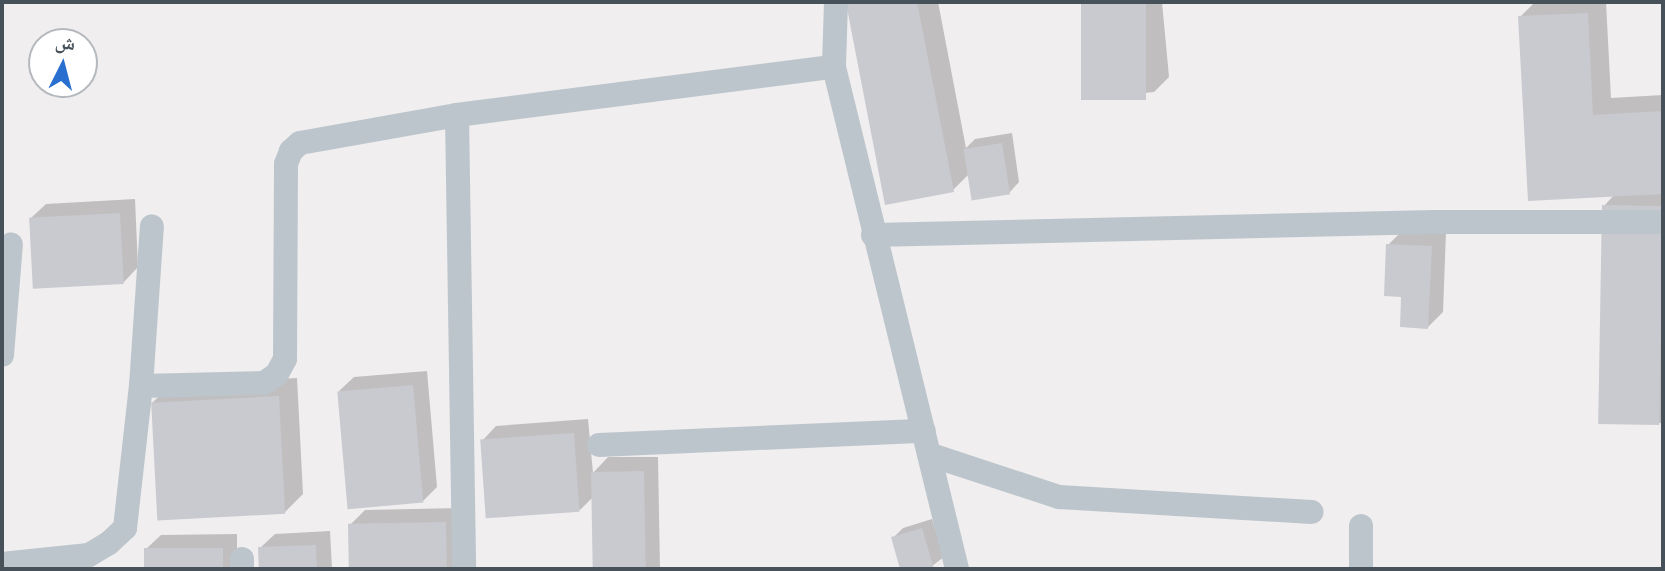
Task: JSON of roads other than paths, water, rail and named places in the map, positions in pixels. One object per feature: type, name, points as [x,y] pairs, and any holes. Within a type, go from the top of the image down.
[{"type":"street","points":[[836,2],[834,67],[957,569]]},
{"type":"street","points":[[141,386],[264,383],[277,374],[285,359],[286,164],[291,151],[300,143],[457,115],[834,67]]},
{"type":"street","points":[[457,115],[464,569]]},
{"type":"street","points":[[873,234],[1434,222],[1663,222]]},
{"type":"street","points":[[2,564],[89,555],[109,543],[125,528],[141,386],[152,226]]},
{"type":"street","points":[[2,355],[11,244]]},
{"type":"street","points":[[599,445],[928,443],[1059,497],[1312,512]]},
{"type":"street","points":[[1361,526],[1361,569]]}]
